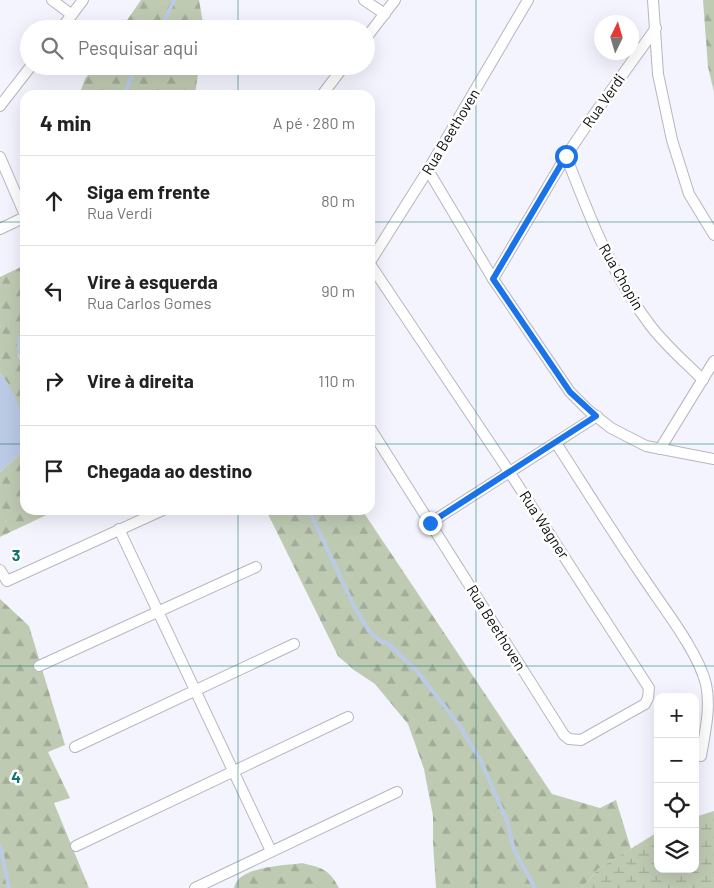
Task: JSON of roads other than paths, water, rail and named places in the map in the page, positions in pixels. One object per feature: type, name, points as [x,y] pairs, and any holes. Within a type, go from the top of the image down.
[{"type":"street","points":[[52,0],[72,15]]},
{"type":"street","points":[[68,20],[83,0]]},
{"type":"street","points":[[364,0],[385,14]]},
{"type":"street","points":[[375,27],[394,0]]},
{"type":"street","name":"Rua Beethoven","points":[[375,255],[428,170],[528,0]]},
{"type":"street","points":[[653,0],[658,74],[672,140],[689,194],[714,235]]},
{"type":"street","name":"Rua Verdi","points":[[493,279],[566,156],[594,113],[656,28]]},
{"type":"street","points":[[0,106],[24,75]]},
{"type":"street","points":[[326,90],[337,75]]},
{"type":"street","name":"Rua Chopin","points":[[566,156],[592,223],[616,272],[650,325],[703,380]]},
{"type":"street","points":[[0,157],[20,204]]},
{"type":"street","points":[[428,170],[493,279],[570,392],[611,428],[646,446],[714,459]]},
{"type":"street","points":[[0,229],[20,219]]},
{"type":"street","name":"Rua Wagner","points":[[375,270],[510,473],[649,688]]},
{"type":"street","points":[[660,449],[714,360]]},
{"type":"street","points":[[430,523],[596,416]]},
{"type":"street","name":"Rua Beethoven","points":[[375,436],[564,735],[575,741],[581,740],[645,704],[649,688]]},
{"type":"street","points":[[556,443],[618,540],[679,630],[698,664],[705,682],[708,698],[708,714],[701,756]]},
{"type":"street","points":[[0,570],[7,581],[151,515]]},
{"type":"street","points":[[119,529],[271,851]]},
{"type":"street","points":[[39,666],[256,567]]},
{"type":"street","points":[[75,747],[294,644]]},
{"type":"street","points":[[76,846],[348,717]]},
{"type":"street","points":[[195,888],[397,792]]},
{"type":"water","points":[[20,333],[20,359],[17,343]]},
{"type":"water","points":[[0,373],[12,391],[20,410],[20,454],[0,472]]},
{"type":"waterway","points":[[165,20],[174,0]]},
{"type":"waterway","points":[[126,90],[132,75]]},
{"type":"waterway","points":[[311,515],[354,606],[369,631],[380,641],[388,643],[417,671],[459,725],[481,761],[507,821],[514,850],[535,888]]},
{"type":"waterway","points":[[0,845],[9,888]]}]
